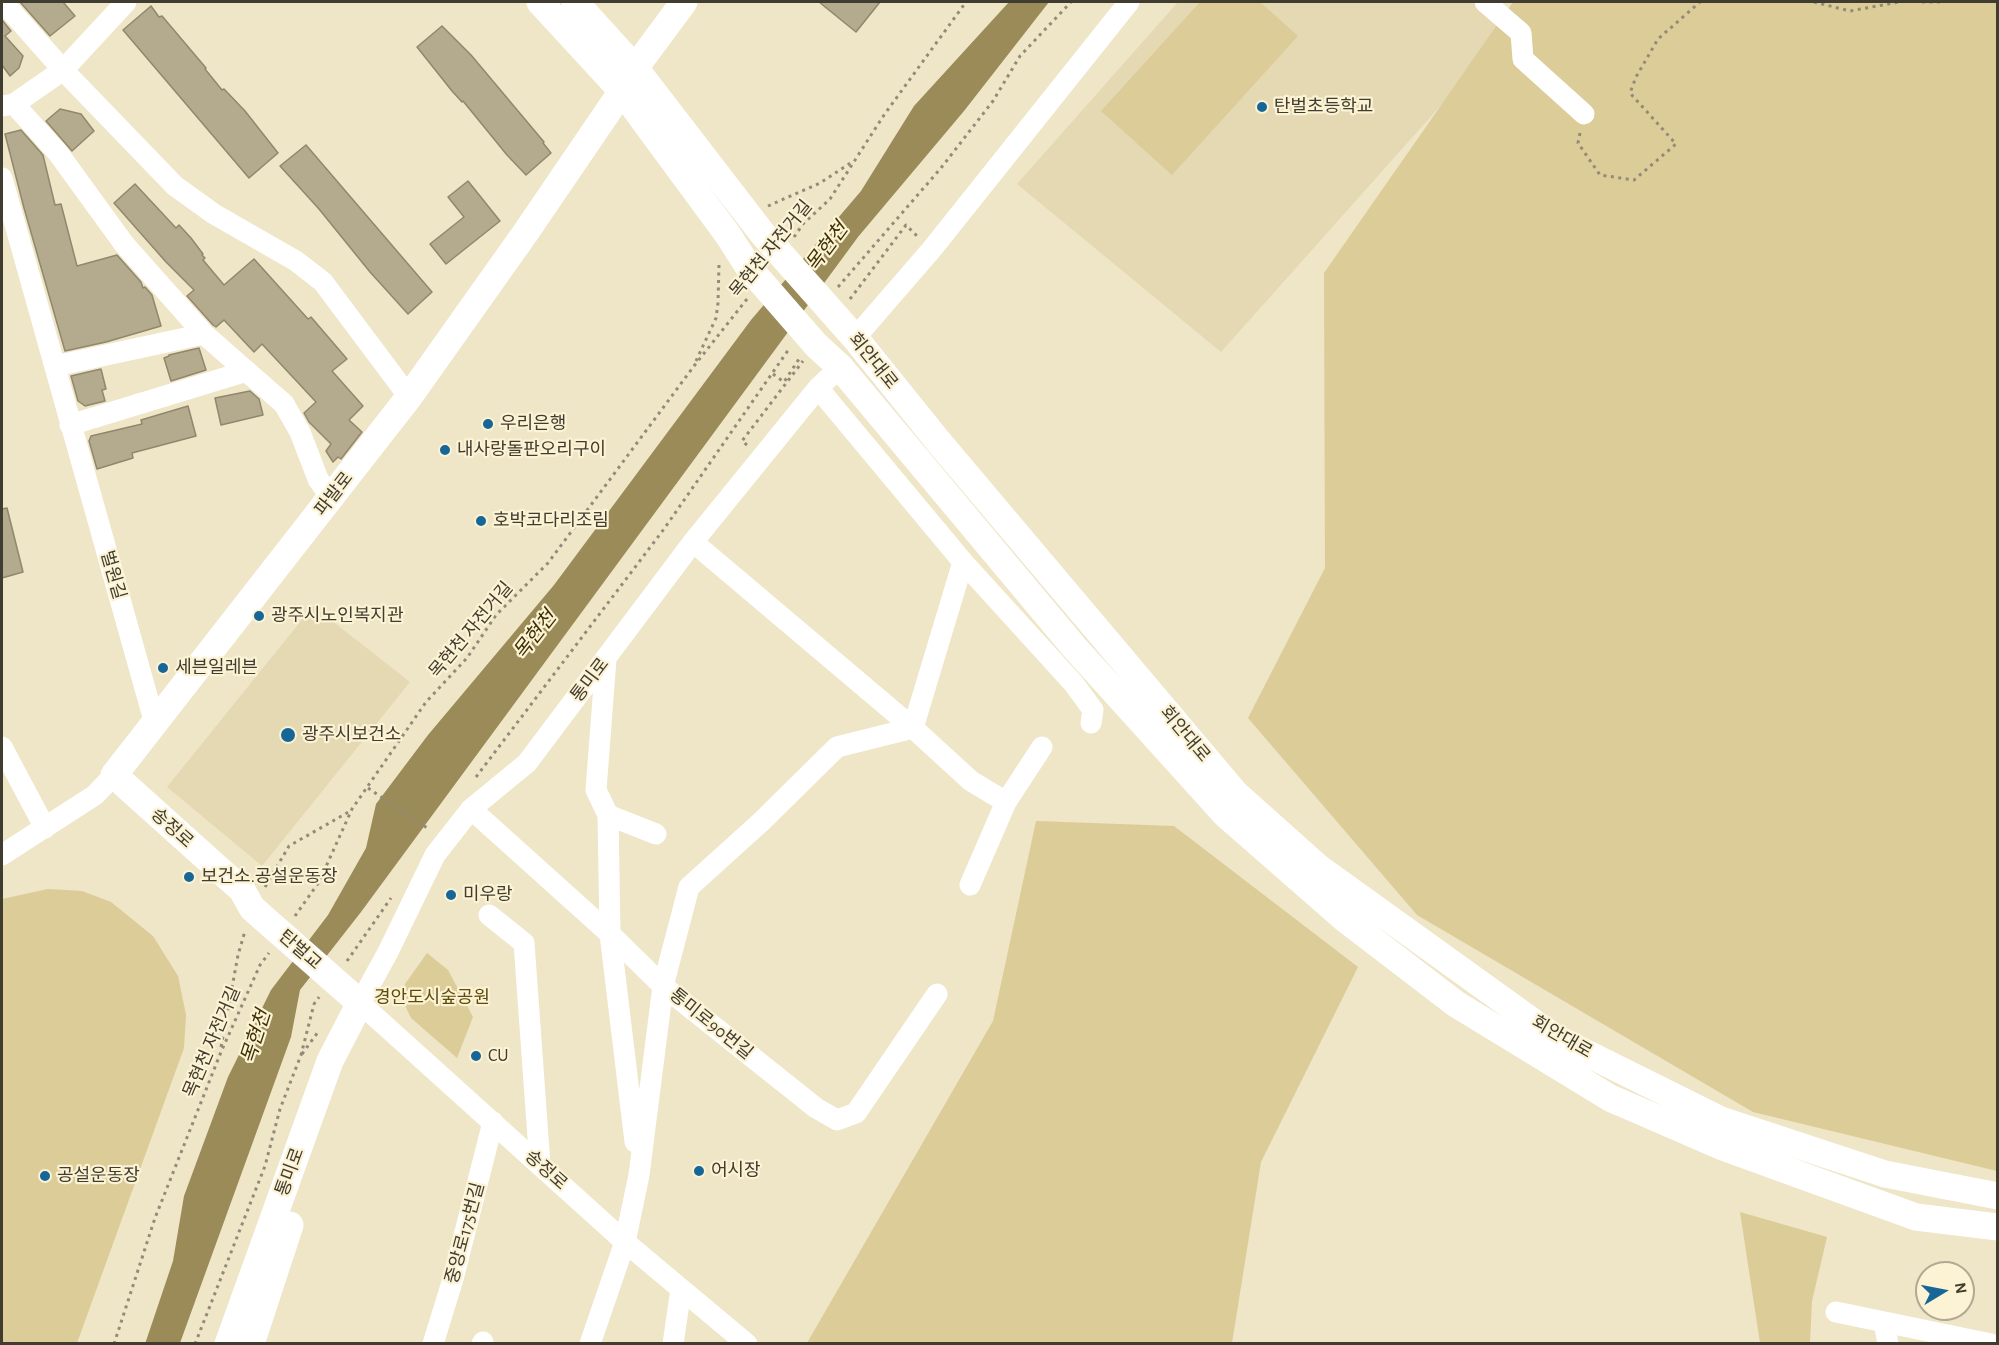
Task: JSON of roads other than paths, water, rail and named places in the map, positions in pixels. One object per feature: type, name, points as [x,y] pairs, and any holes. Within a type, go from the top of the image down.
[{"type":"main road","points":[[540,2],[622,91]]},
{"type":"main road","name":"회안대로","points":[[575,2],[635,68],[778,240],[835,315],[938,441],[1235,793],[1319,868],[1554,1037],[1721,1120],[1885,1174],[1998,1196]]},
{"type":"main road","name":"파발로","points":[[109,781],[409,398],[622,91],[635,68],[684,2]]},
{"type":"main road","name":"회안대로","points":[[622,91],[728,235],[752,279],[807,352],[840,367],[1074,647],[1225,814],[1345,920],[1456,1004],[1610,1098],[1723,1147],[1916,1217],[1998,1227]]},
{"type":"main road","name":"송정로","points":[[109,781],[242,890],[250,904]]},
{"type":"main road","name":"탄벌교","points":[[250,904],[354,998]]},
{"type":"main road","name":"통미로","points":[[228,1344],[354,998]]},
{"type":"main road","name":"통미로","points":[[251,1344],[338,1080],[354,998]]},
{"type":"street","points":[[3,2],[63,70],[175,186],[214,214],[296,261],[323,282],[409,398]]},
{"type":"street","points":[[126,2],[63,70],[8,105],[58,153],[124,244],[204,334],[284,404],[300,432],[318,479],[331,498]]},
{"type":"street","points":[[855,338],[932,249],[1129,2]]},
{"type":"street","points":[[1485,2],[1521,33],[1523,59],[1584,114]]},
{"type":"street","name":"벌원길","points":[[2,178],[155,724]]},
{"type":"street","points":[[55,366],[204,334]]},
{"type":"street","name":"통미로","points":[[354,998],[388,952],[435,855],[471,809],[527,763],[693,542],[818,388],[840,367]]},
{"type":"street","points":[[70,426],[247,371]]},
{"type":"street","points":[[818,388],[963,562],[1074,684],[1093,710],[1091,723]]},
{"type":"street","points":[[693,542],[913,728],[971,781],[1006,802]]},
{"type":"street","points":[[913,728],[963,562]]},
{"type":"street","points":[[606,658],[596,790],[608,815],[610,934],[639,1175]]},
{"type":"street","points":[[590,1344],[625,1242],[639,1175],[663,986],[689,887],[762,821],[837,747],[913,728]]},
{"type":"street","points":[[2,747],[45,828]]},
{"type":"street","points":[[970,885],[1006,802],[1042,747]]},
{"type":"street","name":"파발로","points":[[2,855],[95,795],[109,781]]},
{"type":"street","name":"통미로90번길","points":[[471,809],[610,934],[663,986],[816,1108],[837,1120],[856,1113],[937,994]]},
{"type":"street","points":[[608,815],[656,834]]},
{"type":"street","points":[[489,915],[524,943],[540,1165]]},
{"type":"street","name":"송정로","points":[[354,998],[625,1242],[747,1344]]},
{"type":"street","name":"중앙로175번길","points":[[433,1344],[453,1279],[493,1122]]},
{"type":"street","points":[[673,1344],[681,1288]]},
{"type":"street","points":[[1836,1312],[1991,1344]]},
{"type":"street","points":[[1884,1322],[1888,1344]]},
{"type":"water","name":"목현천","points":[[1009,2],[1049,2],[964,111],[858,237],[361,912],[300,990],[291,1037],[180,1343],[145,1344],[173,1261],[184,1196],[228,1077],[271,990],[328,915],[366,848],[376,804],[428,735],[554,585],[751,320],[861,191],[914,106]]},
{"type":"place","name":"탄벌초등학교","points":[[1262,107]]},
{"type":"place","name":"우리은행","points":[[488,424]]},
{"type":"place","name":"내사랑돌판오리구이","points":[[445,450]]},
{"type":"place","name":"호박코다리조림","points":[[481,521]]},
{"type":"place","name":"광주시노인복지관","points":[[259,616]]},
{"type":"place","name":"세븐일레븐","points":[[163,668]]},
{"type":"place","name":"광주시보건소","points":[[288,735]]},
{"type":"place","name":"보건소.공설운동장","points":[[189,877]]},
{"type":"place","name":"미우랑","points":[[451,895]]},
{"type":"place","name":"CU","points":[[476,1056]]},
{"type":"place","name":"어시장","points":[[699,1171]]},
{"type":"place","name":"공설운동장","points":[[45,1176]]},
{"type":"park label","name":"경안도시숲공원","points":[[432,998]]}]
